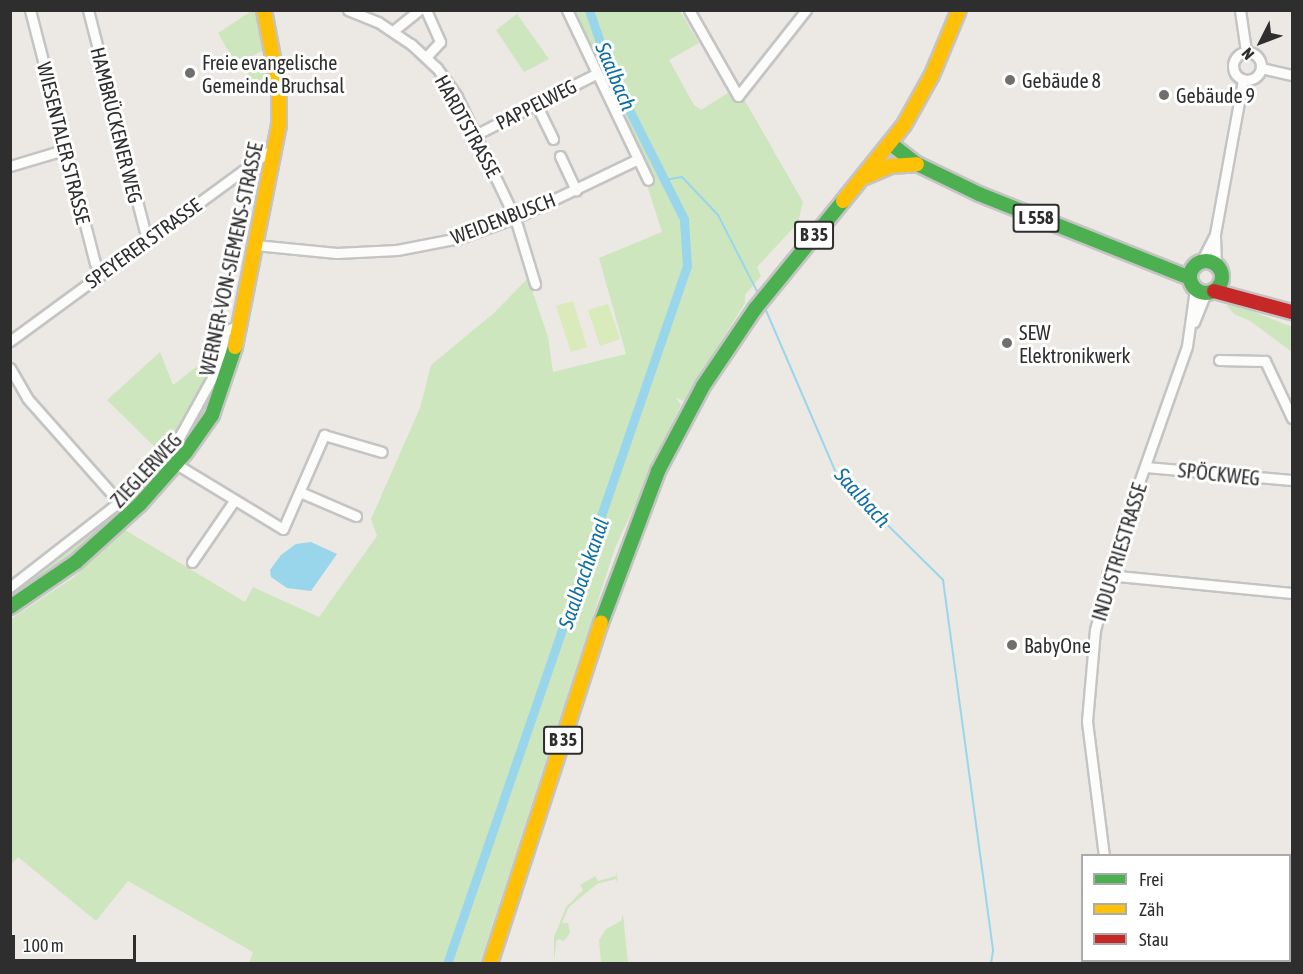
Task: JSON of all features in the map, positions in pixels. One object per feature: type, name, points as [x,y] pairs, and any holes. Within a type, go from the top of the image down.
[{"type":"main road","name":"WERNER-VON-SIEMENS-STRASSE","points":[[10,607],[76,562],[141,504],[176,464],[212,415],[230,370],[276,145],[279,89],[264,10]]},
{"type":"main road","name":"B 35","points":[[490,963],[639,516],[703,386],[766,294],[891,144],[932,75],[959,10]]},
{"type":"main road","name":"L 558","points":[[891,144],[917,164],[989,199],[1159,262],[1254,301],[1293,312]]},
{"type":"main road","name":"B 35","points":[[863,177],[891,166],[917,164]]},
{"type":"main road","points":[[1203,280],[1216,265]]},
{"type":"street","name":"WIESENTALER STRASSE","points":[[30,10],[101,274]]},
{"type":"street","name":"HAMBRÜCKENER WEG","points":[[88,10],[147,239]]},
{"type":"street","name":"HARDTSTRASSE","points":[[348,10],[393,32],[426,57],[457,97],[515,218],[536,284]]},
{"type":"street","points":[[393,32],[419,10]]},
{"type":"street","points":[[426,10],[440,42],[426,57]]},
{"type":"street","points":[[567,10],[636,160],[648,180]]},
{"type":"street","points":[[689,10],[738,96],[806,10]]},
{"type":"street","points":[[1240,10],[1246,51]]},
{"type":"street","points":[[1246,51],[1258,56],[1261,68],[1254,79],[1243,80],[1234,74],[1232,64],[1238,54],[1246,51]]},
{"type":"street","points":[[1261,68],[1293,75]]},
{"type":"street","name":"PAPPELWEG","points":[[477,135],[596,75]]},
{"type":"street","points":[[1203,280],[1215,234],[1243,80]]},
{"type":"street","points":[[536,104],[553,139]]},
{"type":"street","name":"SPEYERER STRASSE","points":[[10,341],[276,145]]},
{"type":"street","points":[[10,166],[67,149]]},
{"type":"street","points":[[560,156],[576,190]]},
{"type":"street","name":"WEIDENBUSCH","points":[[255,245],[337,254],[397,250],[459,238],[515,218],[636,160]]},
{"type":"street","points":[[1215,234],[1216,265]]},
{"type":"street","name":"INDUSTRIESTRASSE","points":[[1104,854],[1087,721],[1092,653],[1107,575],[1192,327],[1203,280]]},
{"type":"street","name":"ZIEGLERWEG","points":[[10,587],[119,502],[176,443],[192,420],[218,368],[225,332],[240,325]]},
{"type":"street","points":[[1219,360],[1265,361],[1293,418]]},
{"type":"street","points":[[10,369],[27,398],[119,502]]},
{"type":"street","points":[[176,464],[283,529],[324,435],[382,452]]},
{"type":"street","name":"SPÖCKWEG","points":[[1145,467],[1293,480]]},
{"type":"street","points":[[300,492],[356,516]]},
{"type":"street","points":[[192,562],[234,501]]},
{"type":"street","points":[[1107,575],[1293,593]]},
{"type":"green space","points":[[253,10],[257,11],[264,50],[236,64],[218,33]]},
{"type":"green space","points":[[571,11],[680,11],[699,43],[669,60],[694,105],[701,110],[737,87],[803,202],[798,223],[757,267],[761,276],[745,295],[745,303],[684,401],[676,398],[681,405],[615,548],[480,963],[249,963],[253,952],[128,881],[96,921],[18,857],[11,865],[11,619],[74,577],[125,530],[245,602],[253,587],[319,617],[377,536],[371,519],[420,408],[431,365],[494,313],[528,278],[548,337],[553,372],[626,354],[599,258],[662,232],[639,160]]},
{"type":"green space","points":[[517,14],[549,59],[524,72],[496,30]]},
{"type":"green space","points":[[266,59],[269,87],[260,94],[246,71]]},
{"type":"green space","points":[[573,301],[587,347],[571,352],[556,306]]},
{"type":"green space","points":[[1229,302],[1292,327],[1292,352],[1250,321],[1234,314],[1227,306]]},
{"type":"green space","points":[[608,304],[620,339],[600,346],[588,310]]},
{"type":"green space","points":[[240,325],[212,415],[140,504],[11,607],[11,587],[64,548],[163,455],[107,400],[160,352],[173,385],[222,347],[225,331]]},
{"type":"green space","points":[[616,870],[618,884],[616,879],[597,884],[569,907],[562,923],[568,923],[570,933],[564,941],[558,939],[554,963],[554,937],[566,907],[583,890],[580,885],[595,876],[598,881],[616,876]]},
{"type":"green space","points":[[623,914],[628,963],[601,963],[599,940],[606,929],[621,921]]},
{"type":"water","points":[[311,542],[337,554],[311,591],[287,588],[271,577],[270,570],[281,555],[296,544]]},
{"type":"waterway","name":"Saalbachkanal","points":[[447,964],[687,266],[684,219],[611,74],[589,10]]},
{"type":"waterway","name":"Saalbach","points":[[665,180],[682,177],[718,215],[759,295]]},
{"type":"waterway","name":"Saalbach","points":[[765,308],[837,475],[943,580],[993,951],[991,964]]},
{"type":"traffic: fast","points":[[891,144],[917,164],[979,194],[1190,278]]},
{"type":"traffic: fast","points":[[601,623],[658,471],[703,386],[755,309],[843,201]]},
{"type":"traffic: fast","points":[[1206,261],[1217,266],[1222,277],[1217,288],[1206,293],[1195,288],[1190,277],[1195,266],[1206,261]]},
{"type":"traffic: fast","points":[[10,607],[76,562],[140,504],[186,452],[212,415],[235,347]]},
{"type":"traffic: slow","points":[[235,347],[279,125],[279,89],[264,10]]},
{"type":"traffic: slow","points":[[843,201],[904,125],[932,75],[959,10]]},
{"type":"traffic: slow","points":[[865,177],[891,166],[917,164]]},
{"type":"traffic: slow","points":[[490,964],[601,623]]},
{"type":"traffic: jam","points":[[1214,291],[1292,312]]},
{"type":"place","name":"Freie evangelische Gemeinde Bruchsal","points":[[190,73]]},
{"type":"place","name":"Gebäude 8","points":[[1010,80]]},
{"type":"place","name":"Gebäude 9","points":[[1164,95]]},
{"type":"place","name":"SEW Elektronikwerk","points":[[1007,343]]},
{"type":"place","name":"BabyOne","points":[[1012,645]]}]
